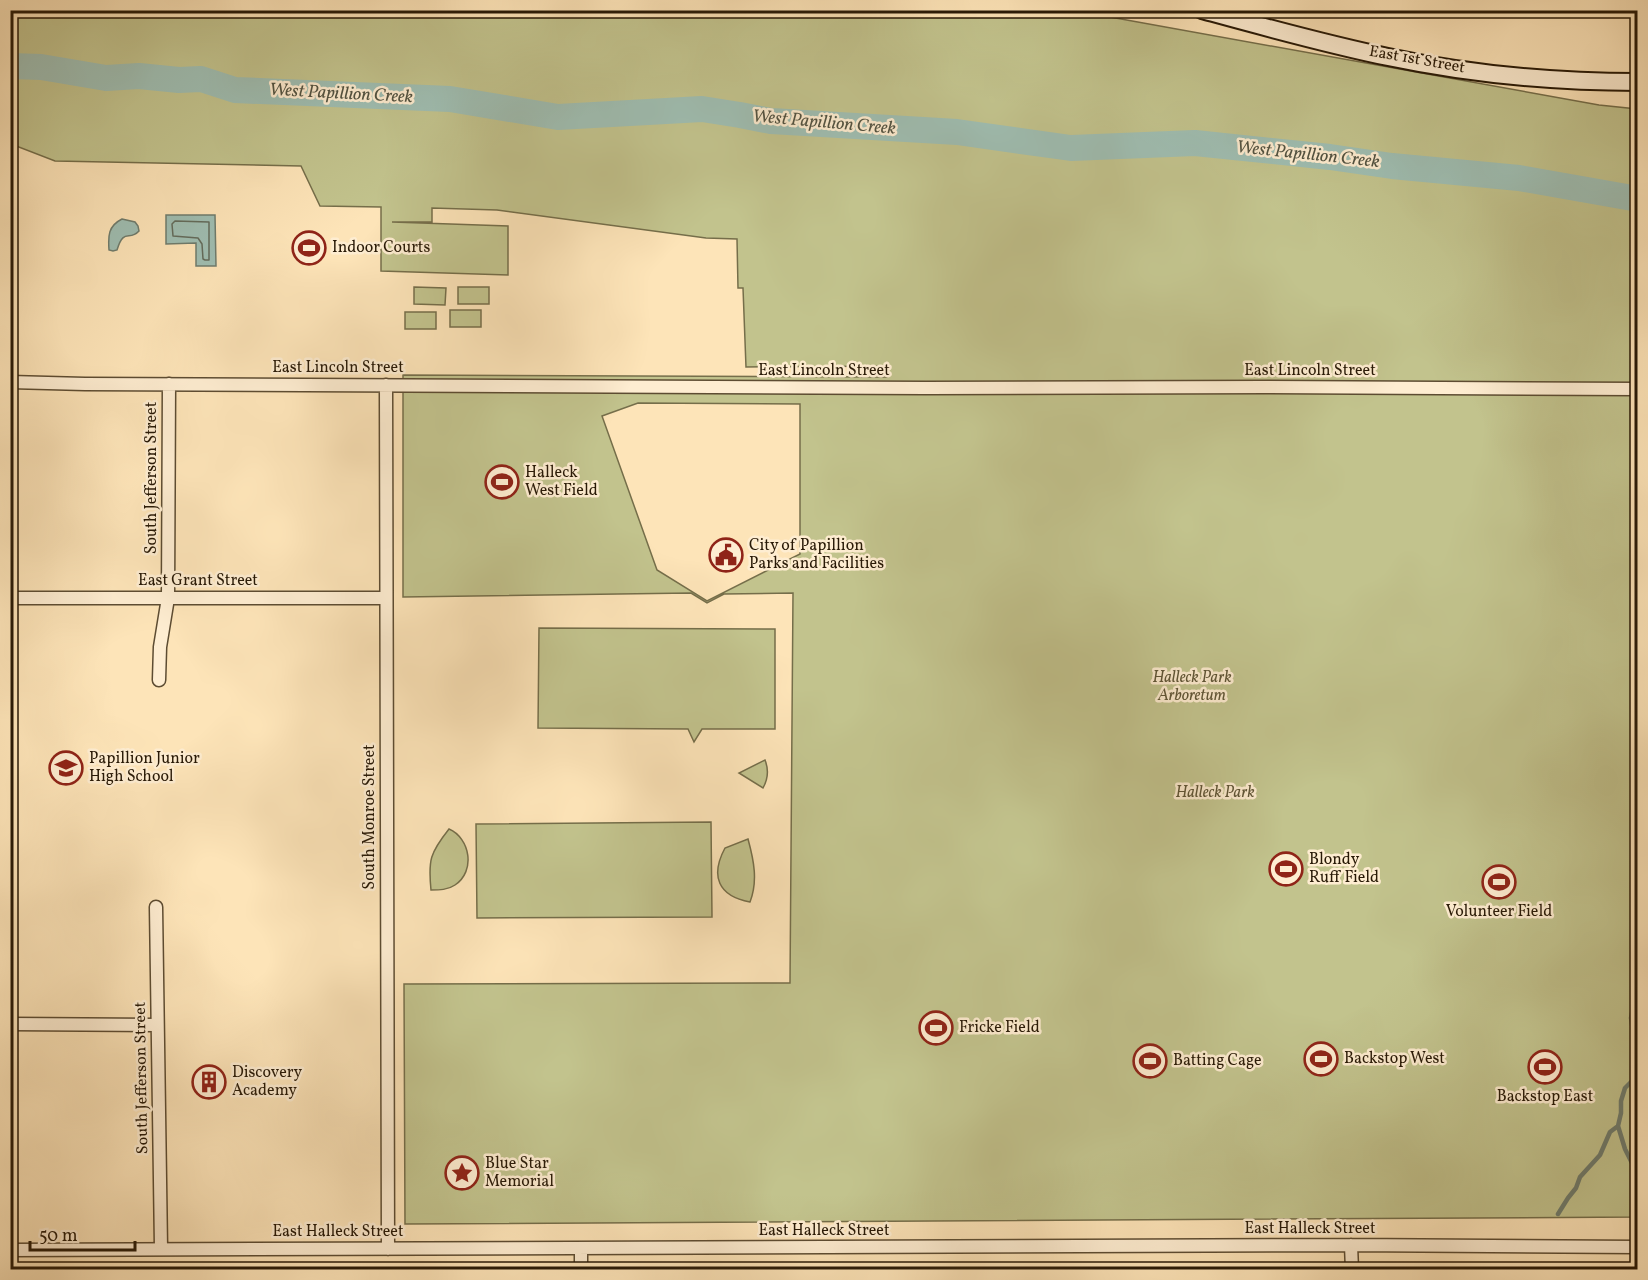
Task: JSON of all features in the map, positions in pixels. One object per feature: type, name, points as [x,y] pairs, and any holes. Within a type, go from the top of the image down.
[{"type":"main road","name":"East 1st Street","points":[[1202,10],[1293,35],[1439,66],[1532,77],[1638,82]]},
{"type":"street","name":"East Lincoln Street","points":[[10,382],[915,388],[1638,389]]},
{"type":"street","name":"South Jefferson Street","points":[[159,680],[160,646],[168,598],[169,384]]},
{"type":"street","name":"South Monroe Street","points":[[386,385],[388,1249]]},
{"type":"street","name":"East Grant Street","points":[[10,598],[386,598]]},
{"type":"street","name":"South Jefferson Street","points":[[156,907],[161,1248]]},
{"type":"street","points":[[10,1024],[157,1025]]},
{"type":"street","name":"East Halleck Street","points":[[10,1250],[1351,1245],[1638,1247]]},
{"type":"street","points":[[1351,1245],[1352,1269]]},
{"type":"street","points":[[581,1248],[581,1269]]},
{"type":"green space","name":"Halleck Park","points":[[989,10],[1099,15],[1599,105],[1637,109],[1637,1217],[405,1224],[404,984],[790,983],[793,593],[724,594],[707,603],[691,593],[403,597],[403,375],[887,377],[887,366],[746,367],[743,288],[738,288],[737,239],[706,238],[497,210],[432,208],[432,222],[392,222],[508,226],[508,275],[381,271],[381,207],[320,206],[301,166],[55,161],[11,144],[10,11]],"holes":[[[638,403],[800,404],[800,554],[707,601],[657,570],[602,416]]]},
{"type":"green space","points":[[414,287],[446,288],[445,305],[414,304]]},
{"type":"green space","points":[[458,287],[489,287],[489,304],[458,304]]},
{"type":"green space","points":[[450,310],[481,310],[481,327],[450,327]]},
{"type":"green space","points":[[405,312],[436,312],[436,329],[405,329]]},
{"type":"green space","points":[[539,628],[775,629],[775,729],[702,729],[694,742],[688,729],[538,728]]},
{"type":"green space","points":[[765,760],[767,774],[763,788],[739,773]]},
{"type":"green space","points":[[711,822],[712,917],[477,918],[476,824]]},
{"type":"green space","points":[[449,829],[456,833],[466,847],[468,864],[466,872],[462,879],[452,887],[431,890],[432,857]]},
{"type":"green space","points":[[748,839],[754,871],[754,886],[750,902],[730,895],[724,890],[718,876],[720,858],[725,848]]},
{"type":"water","points":[[166,215],[215,215],[216,266],[196,266],[196,243],[166,244]]},
{"type":"water","points":[[122,219],[135,222],[139,231],[124,237],[117,250],[109,250],[110,232],[114,225]]},
{"type":"waterway","name":"West Papillion Creek","points":[[10,66],[41,67],[106,78],[139,76],[179,80],[201,79],[235,90],[450,99],[558,117],[702,109],[771,121],[957,132],[1071,148],[1195,143],[1519,178],[1638,199]]},
{"type":"waterway","points":[[1638,983],[1631,1018],[1638,1063]]},
{"type":"waterway","points":[[1638,1070],[1633,1080],[1625,1088],[1618,1126],[1638,1184]]},
{"type":"waterway","points":[[1558,1214],[1576,1188],[1580,1177],[1600,1155],[1610,1132],[1618,1126]]},
{"type":"place","name":"Indoor Courts","points":[[309,248]]},
{"type":"place","name":"Halleck West Field","points":[[502,482]]},
{"type":"place","name":"City of Papillion Parks and Facilities","points":[[726,555]]},
{"type":"place","name":"Papillion Junior High School","points":[[66,768]]},
{"type":"place","name":"Blondy Ruff Field","points":[[1286,869]]},
{"type":"place","name":"Volunteer Field","points":[[1499,882]]},
{"type":"place","name":"Fricke Field","points":[[936,1028]]},
{"type":"place","name":"Backstop West","points":[[1321,1059]]},
{"type":"place","name":"Batting Cage","points":[[1150,1061]]},
{"type":"place","name":"Backstop East","points":[[1545,1067]]},
{"type":"place","name":"Discovery Academy","points":[[209,1082]]},
{"type":"place","name":"Blue Star Memorial","points":[[462,1173]]},
{"type":"park label","name":"Halleck Park Arboretum","points":[[1192,687]]}]
